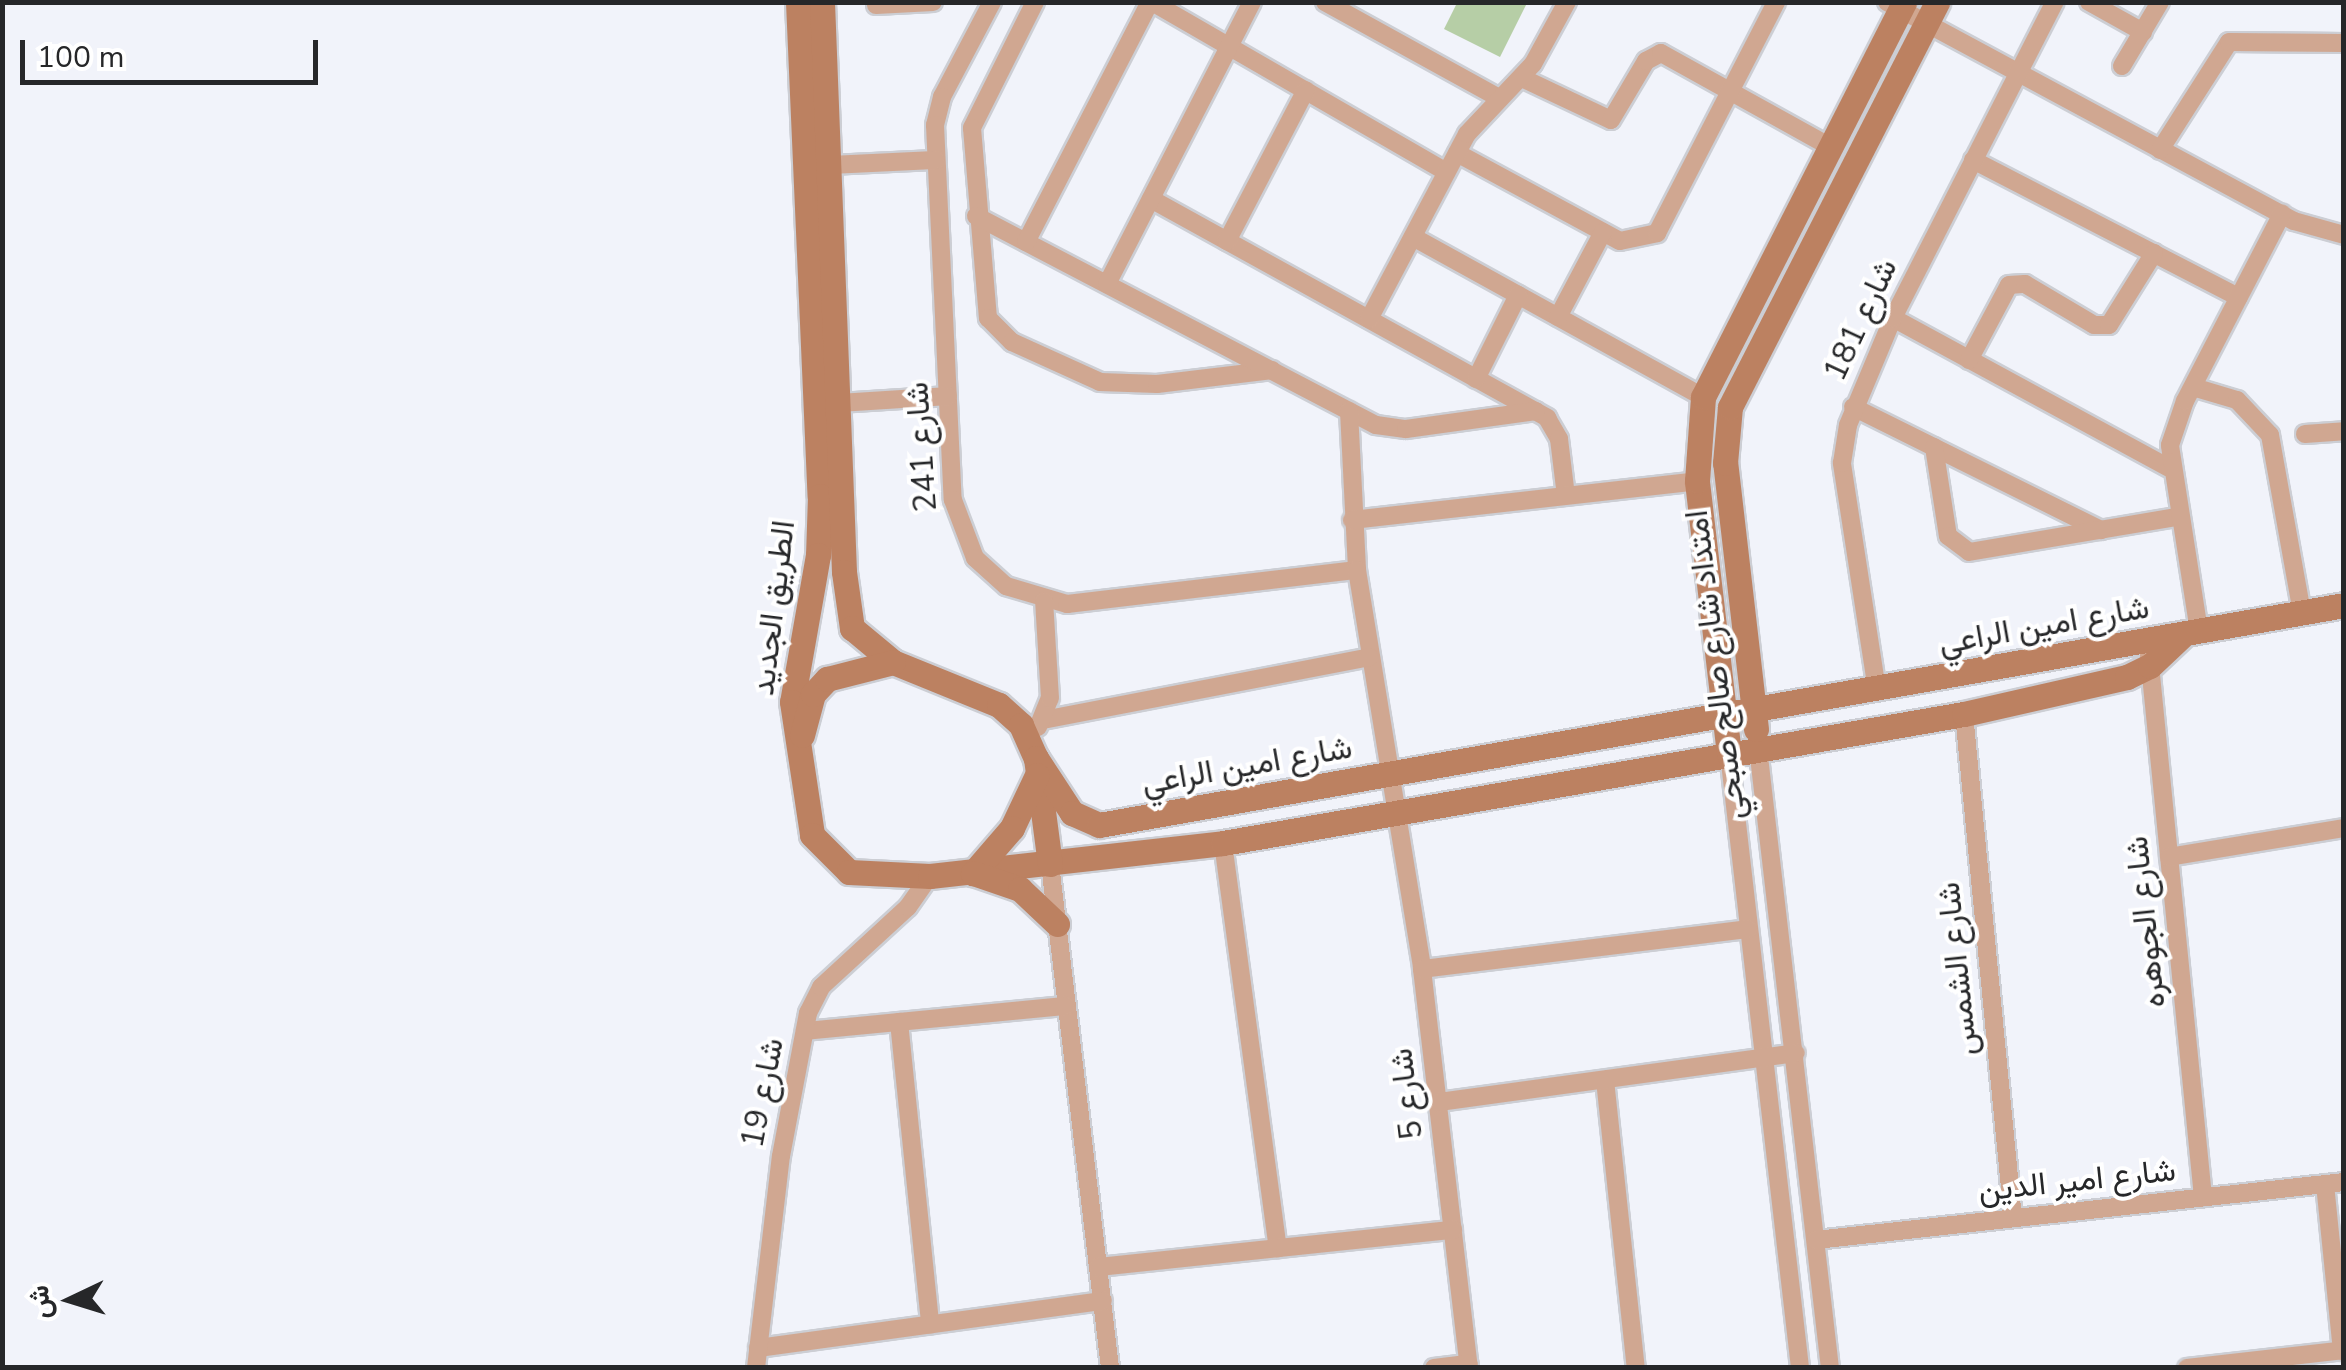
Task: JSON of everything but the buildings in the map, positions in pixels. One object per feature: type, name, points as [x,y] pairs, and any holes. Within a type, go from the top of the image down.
[{"type":"street","name":"الطريق الجديد","points":[[798,2],[820,496],[818,554],[792,702],[798,765],[812,836],[828,858],[876,877],[973,873],[1050,864]]},
{"type":"street","name":"الطريق الجديد","points":[[822,2],[852,628],[893,662],[998,705],[1036,747]]},
{"type":"street","points":[[876,5],[933,2]]},
{"type":"street","name":"شارع 241","points":[[992,2],[942,97],[936,160],[953,500],[964,540],[989,574],[1044,601],[1090,604],[1356,570]]},
{"type":"street","points":[[1035,2],[972,128],[976,216],[988,318],[1012,342],[1073,374],[1129,385],[1272,370]]},
{"type":"street","points":[[1026,242],[1151,2],[1447,172]]},
{"type":"street","points":[[1107,284],[1252,2]]},
{"type":"street","points":[[1325,2],[1497,97]]},
{"type":"street","points":[[1369,319],[1457,153],[1497,97],[1522,78],[1567,2]]},
{"type":"street","points":[[1457,153],[1620,241],[1657,233],[1734,93],[1776,2]]},
{"type":"street","name":"شارع 181","points":[[1878,690],[1842,463],[1853,408],[1893,318],[2054,2]]},
{"type":"street","points":[[2089,2],[2143,32]]},
{"type":"street","points":[[2122,66],[2160,2]]},
{"type":"street","points":[[1897,5],[1931,13],[2018,76],[2282,214],[2344,235]]},
{"type":"street","name":"امتداد شارع صالح صبحي","points":[[1800,1368],[1696,481],[1703,397],[1897,5]]},
{"type":"street","name":"امتداد شارع صالح صبحي","points":[[1830,1368],[1725,463],[1730,407],[1931,13]]},
{"type":"street","points":[[2160,150],[2214,56],[2229,42],[2344,43]]},
{"type":"street","points":[[1522,78],[1606,122],[1616,118],[1656,54],[1829,146]]},
{"type":"street","points":[[1227,241],[1306,90]]},
{"type":"street","points":[[829,165],[936,160]]},
{"type":"street","points":[[1973,160],[2239,297]]},
{"type":"street","points":[[1151,198],[1536,412],[1555,427],[1566,496]]},
{"type":"street","points":[[2282,214],[2175,422],[2169,468],[2192,632],[2344,605]]},
{"type":"street","points":[[976,216],[1376,425],[1406,428],[1536,412]]},
{"type":"street","points":[[1558,317],[1603,232]]},
{"type":"street","points":[[1413,236],[1703,397]]},
{"type":"street","points":[[1969,360],[2008,284],[2025,284],[2094,325],[2109,326],[2154,253]]},
{"type":"street","points":[[1476,379],[1518,295]]},
{"type":"street","points":[[1893,318],[2169,468]]},
{"type":"street","points":[[2192,386],[2237,400],[2270,435],[2302,612]]},
{"type":"street","points":[[840,403],[948,396]]},
{"type":"street","points":[[1853,408],[2102,530]]},
{"type":"street","name":"شارع 5","points":[[1349,411],[1356,570],[1422,968],[1469,1366]]},
{"type":"street","points":[[2306,434],[2344,431]]},
{"type":"street","points":[[1934,447],[1944,524],[1956,546],[1982,551],[2178,517]]},
{"type":"street","points":[[1352,520],[1696,481]]},
{"type":"street","points":[[1044,601],[1050,686],[1036,747],[1012,828],[973,873],[1020,889],[1057,924]]},
{"type":"street","name":"شارع امين الراعي","points":[[1050,864],[1223,843],[1964,714],[2099,685],[2149,653],[2192,632]]},
{"type":"street","name":"شارع امين الراعي","points":[[1036,747],[1072,814],[1099,825],[1878,690],[2149,653]]},
{"type":"street","name":"شارع الجوهره","points":[[2149,653],[2203,1197]]},
{"type":"street","points":[[1036,747],[1369,657]]},
{"type":"street","points":[[798,765],[814,694],[827,679],[893,662]]},
{"type":"street","name":"شارع الشمس","points":[[1964,714],[2013,1218]]},
{"type":"street","points":[[1036,747],[1110,1368]]},
{"type":"street","points":[[2170,856],[2344,828]]},
{"type":"street","points":[[1223,843],[1278,1248]]},
{"type":"street","name":"شارع 19","points":[[756,1368],[780,1156],[805,1031],[821,988],[908,907],[930,876]]},
{"type":"street","points":[[1422,968],[1750,928]]},
{"type":"street","points":[[805,1031],[1066,1006]]},
{"type":"street","points":[[899,1022],[930,1324]]},
{"type":"street","points":[[1438,1102],[1796,1053]]},
{"type":"street","points":[[1605,1080],[1636,1368]]},
{"type":"street","points":[[2187,1368],[2343,1350],[2334,1183]]},
{"type":"street","name":"شارع امير الدين","points":[[1816,1240],[2334,1183]]},
{"type":"street","points":[[1098,1267],[1454,1230]]},
{"type":"street","points":[[758,1348],[1102,1301]]},
{"type":"street","points":[[1434,1368],[1469,1366]]},
{"type":"green space","points":[[1457,2],[1527,3],[1500,57],[1444,29]]}]
